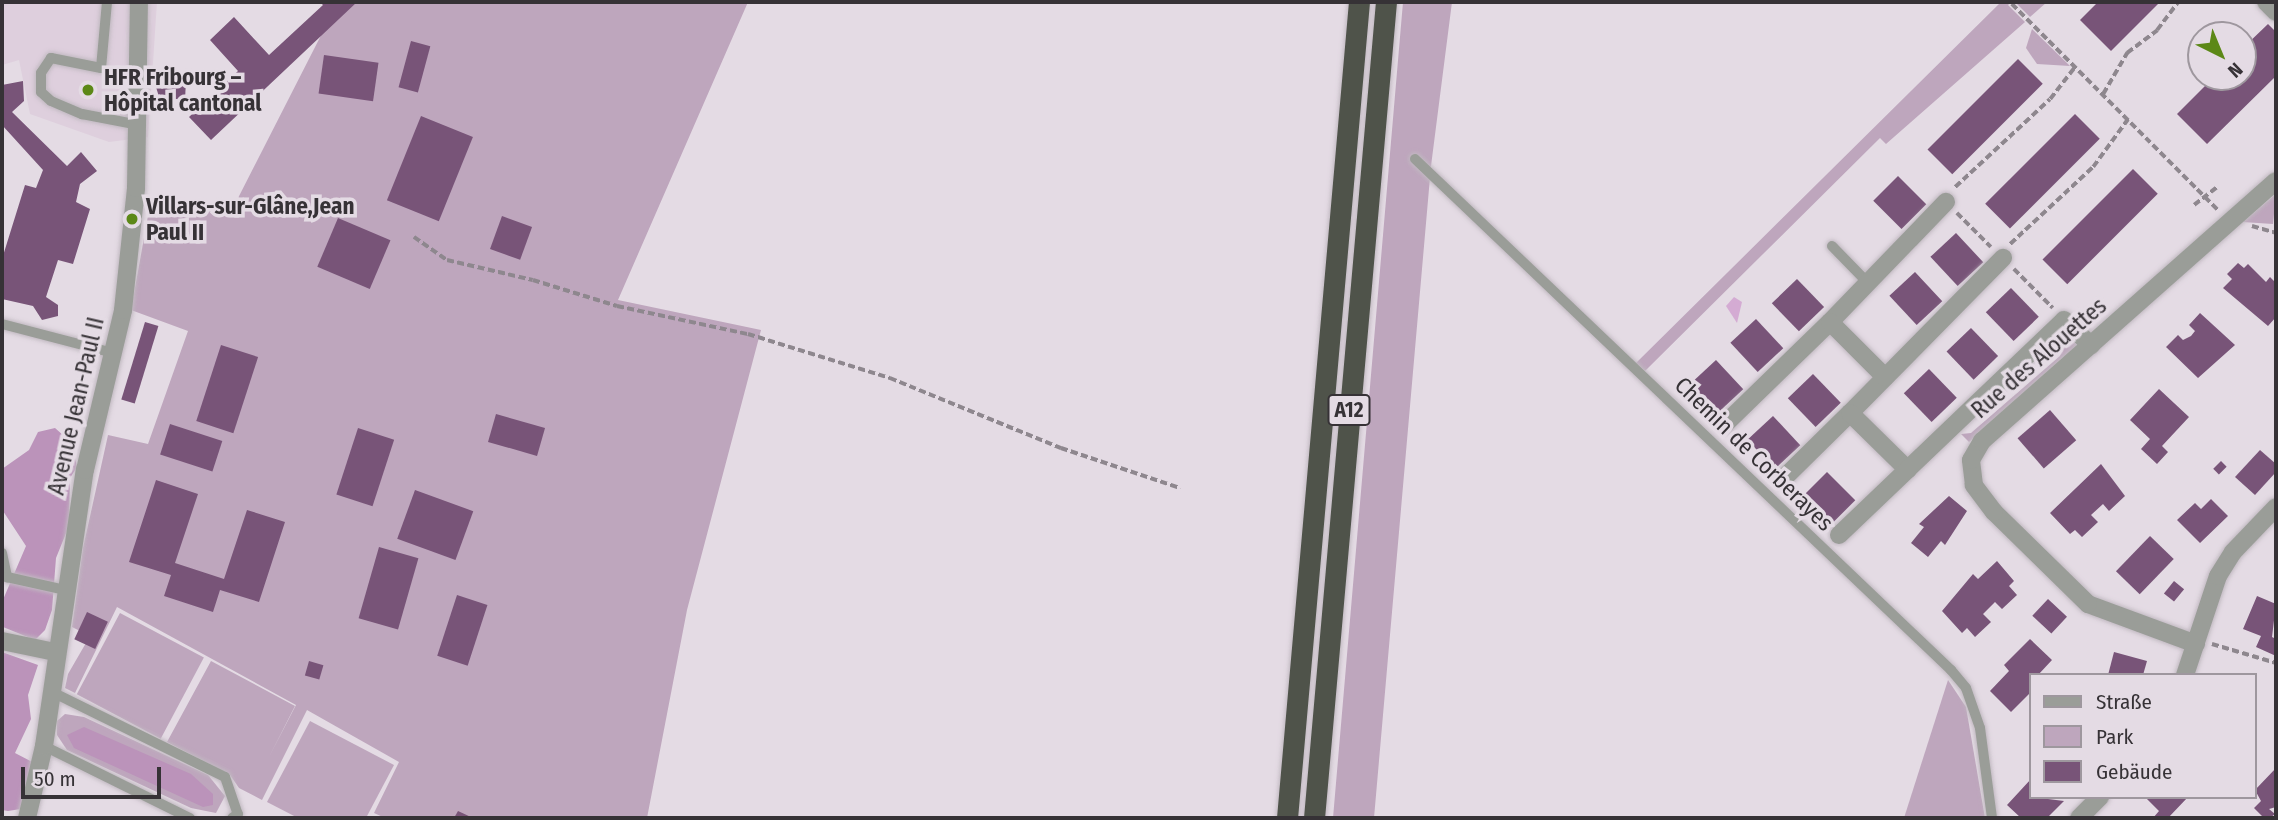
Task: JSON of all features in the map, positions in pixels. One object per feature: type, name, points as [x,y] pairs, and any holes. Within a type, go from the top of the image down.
[{"type":"highway","name":"A12","points":[[1287,818],[1359,2]]},
{"type":"highway","name":"A12","points":[[1314,818],[1386,2]]},
{"type":"street","name":"Avenue Jean-Paul II","points":[[27,818],[44,746],[55,652],[85,470],[123,310],[136,188],[134,124],[139,2]]},
{"type":"street","points":[[2266,2],[2276,12]]},
{"type":"street","name":"Rue des Alouettes","points":[[2201,643],[2088,604],[1994,512],[1974,485],[1971,460],[1982,441],[2276,181]]},
{"type":"street","points":[[1725,424],[1830,322],[1946,202]]},
{"type":"street","points":[[1783,479],[2003,258]]},
{"type":"street","points":[[1839,535],[2064,320],[2091,345]]},
{"type":"street","points":[[1830,322],[1885,377]]},
{"type":"street","points":[[1850,413],[1908,470]]},
{"type":"street","points":[[2186,673],[2201,643],[2218,576],[2232,552],[2276,507]]},
{"type":"street","points":[[2,641],[55,652]]},
{"type":"street","points":[[2079,818],[2098,799]]},
{"type":"lane","points":[[107,2],[101,68],[51,58],[41,73],[41,92],[51,101],[82,114],[134,124]]},
{"type":"lane","name":"Chemin de Corberayes","points":[[1415,159],[1951,670],[1966,688],[1980,728],[1992,818]]},
{"type":"lane","points":[[1832,246],[1868,283]]},
{"type":"lane","points":[[2,324],[113,353]]},
{"type":"lane","points":[[2,553],[7,577],[65,590]]},
{"type":"lane","points":[[50,691],[225,778],[238,814],[232,818]]},
{"type":"lane","points":[[44,746],[190,818]]},
{"type":"path","points":[[2015,2],[2012,4],[2237,230],[2256,226],[2276,233]]},
{"type":"path","points":[[2103,94],[2127,53],[2157,30],[2178,2]]},
{"type":"path","points":[[1946,202],[1956,184],[2033,116],[2075,67]]},
{"type":"path","points":[[2003,258],[2027,225],[2093,167],[2128,119]]},
{"type":"path","points":[[2194,205],[2217,187]]},
{"type":"path","points":[[2270,230],[2276,228]]},
{"type":"path","points":[[414,237],[447,260],[533,280],[617,306],[748,334],[890,378],[1061,448],[1180,488]]},
{"type":"path","points":[[2201,643],[2276,663]]},
{"type":"shaded area","name":"HFR Fribourg – Hôpital cantonal","points":[[2,2],[157,2],[148,137],[109,142],[30,114],[19,60],[2,65]]},
{"type":"shaded area","points":[[1734,297],[1742,302],[1737,323],[1726,306]]},
{"type":"shaded area","points":[[55,428],[72,443],[77,467],[70,478],[69,526],[56,558],[52,610],[45,630],[35,640],[3,627],[2,602],[26,546],[3,511],[2,469],[29,450],[38,432]]},
{"type":"shaded area","points":[[2,652],[38,665],[28,695],[31,719],[15,753],[40,766],[27,808],[8,811],[2,810]]},
{"type":"shaded area","points":[[84,727],[191,774],[213,794],[213,805],[203,807],[74,748],[67,735]]},
{"type":"green space","points":[[338,2],[748,2],[618,300],[761,330],[687,610],[647,818],[385,818],[374,813],[399,762],[307,710],[262,800],[239,788],[230,775],[167,742],[211,661],[295,706],[269,757],[296,705],[117,607],[75,693],[65,688],[68,674],[90,636],[72,627],[83,548],[108,435],[148,444],[188,331],[131,310],[149,210],[191,203],[235,204]]},
{"type":"green space","points":[[1403,2],[1452,2],[1431,166],[1374,818],[1333,818]]},
{"type":"green space","points":[[2001,2],[2011,2],[2008,5],[2025,22],[1886,144],[1880,138],[1645,371],[1636,363]]},
{"type":"green space","points":[[2047,2],[2030,17],[2017,4]]},
{"type":"green space","points":[[2032,29],[2070,66],[2037,64],[2026,48]]},
{"type":"green space","points":[[2276,194],[2273,224],[2243,222]]},
{"type":"green space","points":[[2067,335],[2077,342],[2076,353],[2062,358],[1969,442],[1961,434],[1971,433],[2060,356]]},
{"type":"green space","points":[[120,613],[204,658],[161,739],[77,694]]},
{"type":"green space","points":[[1948,680],[1966,707],[1985,818],[1904,818]]},
{"type":"green space","points":[[65,714],[84,717],[208,775],[225,796],[216,813],[191,808],[67,750],[57,735],[57,721]]},
{"type":"green space","points":[[310,721],[394,765],[366,818],[298,818],[267,802]]},
{"type":"building","points":[[320,2],[357,2],[211,140],[189,117],[238,71],[210,40],[234,17],[269,55],[323,5]]},
{"type":"building","points":[[2098,2],[2160,2],[2111,51],[2080,20]]},
{"type":"building","points":[[2268,24],[2276,32],[2276,76],[2207,144],[2177,114],[2200,91],[2257,91],[2257,35]]},
{"type":"building","points":[[411,41],[430,46],[418,93],[399,87]]},
{"type":"building","points":[[324,55],[378,63],[373,101],[319,94]]},
{"type":"building","points":[[2018,59],[2043,84],[1952,174],[1927,150]]},
{"type":"building","points":[[161,79],[186,80],[185,100],[159,97],[156,87]]},
{"type":"building","points":[[23,81],[24,101],[12,112],[67,166],[81,152],[97,171],[80,184],[76,202],[90,209],[73,264],[58,260],[46,297],[58,305],[58,316],[42,320],[33,306],[2,299],[2,259],[25,185],[36,188],[43,170],[2,125],[2,85]]},
{"type":"building","points":[[2075,114],[2100,139],[2010,229],[1985,204]]},
{"type":"building","points":[[421,116],[473,137],[439,221],[387,200]]},
{"type":"building","points":[[2133,169],[2158,194],[2067,284],[2042,260]]},
{"type":"building","points":[[1898,176],[1926,204],[1902,229],[1873,201]]},
{"type":"building","points":[[502,216],[532,227],[520,260],[490,249]]},
{"type":"building","points":[[338,218],[390,240],[370,289],[317,267]]},
{"type":"building","points":[[1956,233],[1983,262],[1958,286],[1930,257]]},
{"type":"building","points":[[2238,263],[2244,268],[2248,264],[2266,282],[2270,277],[2276,283],[2276,317],[2268,326],[2223,288],[2232,279],[2227,274]]},
{"type":"building","points":[[1915,272],[1942,301],[1917,325],[1889,296]]},
{"type":"building","points":[[1797,279],[1824,307],[1799,331],[1772,303]]},
{"type":"building","points":[[2011,288],[2039,317],[2014,341],[1986,312]]},
{"type":"building","points":[[2200,313],[2235,345],[2198,378],[2166,347],[2178,335],[2183,340],[2191,336],[2195,331],[2189,325]]},
{"type":"building","points":[[1756,319],[1783,348],[1758,372],[1730,343]]},
{"type":"building","points":[[145,322],[158,326],[135,404],[121,399]]},
{"type":"building","points":[[1971,328],[1998,356],[1974,380],[1947,352]]},
{"type":"building","points":[[221,345],[258,357],[233,433],[196,421]]},
{"type":"building","points":[[1716,360],[1743,389],[1718,413],[1690,384]]},
{"type":"building","points":[[1929,369],[1957,398],[1932,422],[1904,393]]},
{"type":"building","points":[[1813,374],[1841,403],[1816,427],[1788,398]]},
{"type":"building","points":[[2159,389],[2189,417],[2162,446],[2168,452],[2157,464],[2141,449],[2150,439],[2130,420]]},
{"type":"building","points":[[2050,410],[2076,440],[2044,468],[2018,438]]},
{"type":"building","points":[[496,414],[545,428],[537,456],[488,442]]},
{"type":"building","points":[[1773,416],[1800,445],[1775,469],[1747,440]]},
{"type":"building","points":[[170,424],[222,441],[212,471],[160,454]]},
{"type":"building","points":[[358,428],[394,440],[373,506],[336,495]]},
{"type":"building","points":[[2260,450],[2276,464],[2276,472],[2255,495],[2235,477]]},
{"type":"building","points":[[2221,461],[2227,467],[2219,474],[2213,469]]},
{"type":"building","points":[[2101,464],[2125,496],[2109,511],[2103,504],[2091,515],[2098,522],[2082,537],[2075,530],[2070,534],[2050,513]]},
{"type":"building","points":[[1827,472],[1855,500],[1831,525],[1802,497]]},
{"type":"building","points":[[156,480],[198,494],[175,563],[224,579],[247,510],[285,522],[259,602],[220,590],[213,612],[164,596],[171,575],[129,562]]},
{"type":"building","points":[[415,490],[473,511],[455,560],[397,539]]},
{"type":"building","points":[[1949,496],[1967,511],[1945,545],[1941,541],[1928,557],[1911,543],[1924,527],[1919,524]]},
{"type":"building","points":[[2211,499],[2228,516],[2200,543],[2177,520],[2195,503],[2201,509]]},
{"type":"building","points":[[2150,536],[2174,559],[2140,594],[2116,571]]},
{"type":"building","points":[[379,547],[418,558],[398,629],[359,618]]},
{"type":"building","points":[[1997,561],[2014,581],[2009,586],[2017,595],[2002,609],[1995,602],[1983,614],[1991,622],[1975,637],[1967,628],[1962,633],[1942,611],[1973,574],[1978,579]]},
{"type":"building","points":[[2174,581],[2184,589],[2174,602],[2164,593]]},
{"type":"building","points":[[457,595],[487,605],[468,666],[437,656]]},
{"type":"building","points":[[2257,596],[2276,604],[2272,637],[2276,639],[2276,656],[2256,647],[2261,636],[2243,629]]},
{"type":"building","points":[[2048,599],[2067,617],[2051,634],[2032,616]]},
{"type":"building","points":[[87,612],[108,622],[95,649],[74,639]]},
{"type":"building","points":[[2030,639],[2052,660],[2040,673],[2030,673],[2030,693],[2011,712],[1990,691],[2009,671],[2004,665]]},
{"type":"building","points":[[2114,652],[2147,661],[2144,673],[2109,673]]},
{"type":"building","points":[[309,661],[323,665],[319,680],[305,675]]},
{"type":"building","points":[[2276,768],[2276,807],[2269,809],[2275,814],[2270,818],[2264,818],[2254,808],[2261,801],[2257,788]]},
{"type":"building","points":[[2030,780],[2030,799],[2064,801],[2047,818],[2021,818],[2007,805]]},
{"type":"building","points":[[2147,799],[2186,799],[2168,818],[2153,818],[2159,811]]},
{"type":"building","points":[[458,811],[473,818],[454,818]]},
{"type":"place","name":"HFR Fribourg – Hôpital cantonal","points":[[88,90]]},
{"type":"place","name":"Villars-sur-Glâne,Jean Paul II","points":[[132,219]]}]
